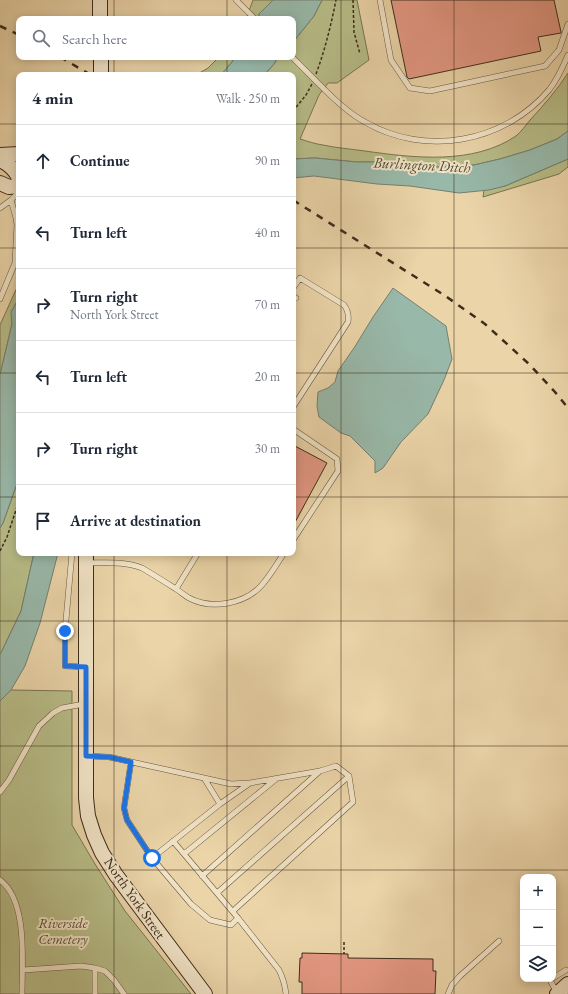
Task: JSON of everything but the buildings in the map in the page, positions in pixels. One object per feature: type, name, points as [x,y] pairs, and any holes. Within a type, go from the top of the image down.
[{"type":"main road","points":[[100,0],[100,16]]},
{"type":"main road","points":[[101,60],[101,72]]},
{"type":"main road","points":[[0,155],[16,154]]},
{"type":"main road","points":[[0,160],[10,166],[16,174]]},
{"type":"main road","points":[[0,183],[9,187],[16,186]]},
{"type":"main road","name":"North York Street","points":[[86,558],[86,798],[88,816],[94,835],[102,852],[116,875],[205,994]]},
{"type":"main road","points":[[557,994],[568,984]]},
{"type":"lane","points":[[236,0],[252,16]]},
{"type":"lane","points":[[380,0],[390,60],[410,88],[430,91],[544,66],[559,50],[568,24]]},
{"type":"lane","points":[[295,60],[350,113],[365,123],[384,132],[401,137],[438,142],[476,137],[508,123],[523,114],[550,88],[568,55]]},
{"type":"lane","points":[[0,208],[16,195]]},
{"type":"lane","points":[[11,200],[16,218]]},
{"type":"lane","points":[[0,299],[15,263],[16,244]]},
{"type":"lane","points":[[296,284],[300,278],[344,305],[349,317],[348,322],[296,402]]},
{"type":"lane","points":[[296,431],[337,459],[338,471],[296,535]]},
{"type":"lane","points":[[72,556],[65,631],[65,666],[86,667]]},
{"type":"lane","points":[[176,589],[196,556]]},
{"type":"lane","points":[[86,558],[137,566],[190,598],[212,604],[232,602],[252,593],[261,586],[282,556]]},
{"type":"lane","points":[[0,792],[9,780],[39,726],[53,713],[62,708],[86,704]]},
{"type":"lane","points":[[86,756],[109,757],[231,784],[250,783],[320,771],[336,766],[349,776],[352,802],[233,911]]},
{"type":"lane","points":[[131,762],[124,808],[127,820],[152,858],[191,904],[210,920],[231,925],[238,918]]},
{"type":"lane","points":[[202,876],[320,771]]},
{"type":"lane","points":[[217,892],[349,776]]},
{"type":"lane","points":[[204,778],[220,804]]},
{"type":"lane","points":[[184,854],[278,778]]},
{"type":"lane","points":[[152,858],[220,804],[250,783]]},
{"type":"lane","points":[[173,841],[233,911],[279,970],[283,979],[286,994]]},
{"type":"lane","points":[[0,880],[12,894],[17,906],[21,923],[23,970],[22,994]]},
{"type":"lane","points":[[448,994],[452,985],[460,976],[499,941]]},
{"type":"lane","points":[[23,970],[81,966],[95,968],[105,971],[114,980],[124,994]]},
{"type":"lane","points":[[95,968],[95,994]]},
{"type":"lane","points":[[556,976],[566,970]]},
{"type":"lane","points":[[551,982],[557,994]]},
{"type":"path","points":[[315,78],[336,0]]},
{"type":"path","points":[[353,0],[354,32],[360,54]]},
{"type":"path","points":[[296,107],[306,95],[312,84]]},
{"type":"path","points":[[0,551],[7,537],[16,510]]},
{"type":"path","points":[[344,942],[344,954]]},
{"type":"green space","points":[[253,0],[273,0],[258,16],[247,16]]},
{"type":"green space","points":[[322,0],[357,0],[369,60],[337,83],[328,83],[319,95],[300,139],[334,147],[403,156],[443,157],[481,152],[516,136],[550,97],[568,73],[568,131],[557,139],[530,150],[474,165],[413,167],[374,162],[315,158],[296,159],[296,72],[267,72],[276,60],[296,60],[296,38],[314,16]]},
{"type":"green space","points":[[216,60],[233,60],[224,72],[201,72]]},
{"type":"green space","points":[[568,159],[568,167],[559,174],[483,197],[484,190],[505,186]]},
{"type":"green space","points":[[16,290],[16,304],[12,312],[12,324],[0,375],[0,325]]},
{"type":"green space","points":[[16,486],[16,556],[33,556],[21,611],[0,655],[0,528]]},
{"type":"green space","name":"Riverside Cemetery","points":[[11,690],[72,691],[72,825],[125,911],[191,994],[0,994],[0,701]]},
{"type":"shaded area","points":[[273,0],[322,0],[314,16],[296,38],[296,16],[258,16]]},
{"type":"shaded area","points":[[233,60],[276,60],[267,72],[224,72]]},
{"type":"shaded area","points":[[568,131],[568,159],[505,186],[489,190],[459,193],[410,186],[377,184],[314,176],[296,178],[296,159],[315,158],[373,162],[413,167],[449,167],[474,165],[500,159],[530,150],[557,139]]},
{"type":"shaded area","points":[[393,288],[446,326],[452,359],[428,414],[401,442],[383,468],[375,473],[375,461],[350,436],[341,433],[319,417],[317,406],[318,392],[328,388],[335,382],[338,371]]},
{"type":"shaded area","points":[[16,303],[16,486],[0,528],[0,375],[12,324],[11,312]]},
{"type":"shaded area","points":[[33,556],[57,556],[40,623],[25,666],[11,690],[0,701],[0,655],[21,611]]},
{"type":"railway","points":[[0,26],[16,34]]},
{"type":"railway","points":[[65,60],[86,72]]},
{"type":"railway","points":[[296,202],[444,295],[485,324],[529,364],[568,408]]},
{"type":"route","points":[[65,631],[65,666],[86,667],[86,756],[109,757],[131,762],[124,808],[127,820],[152,858]]},
{"type":"water label","name":"Burlington Ditch","points":[[422,165]]}]
